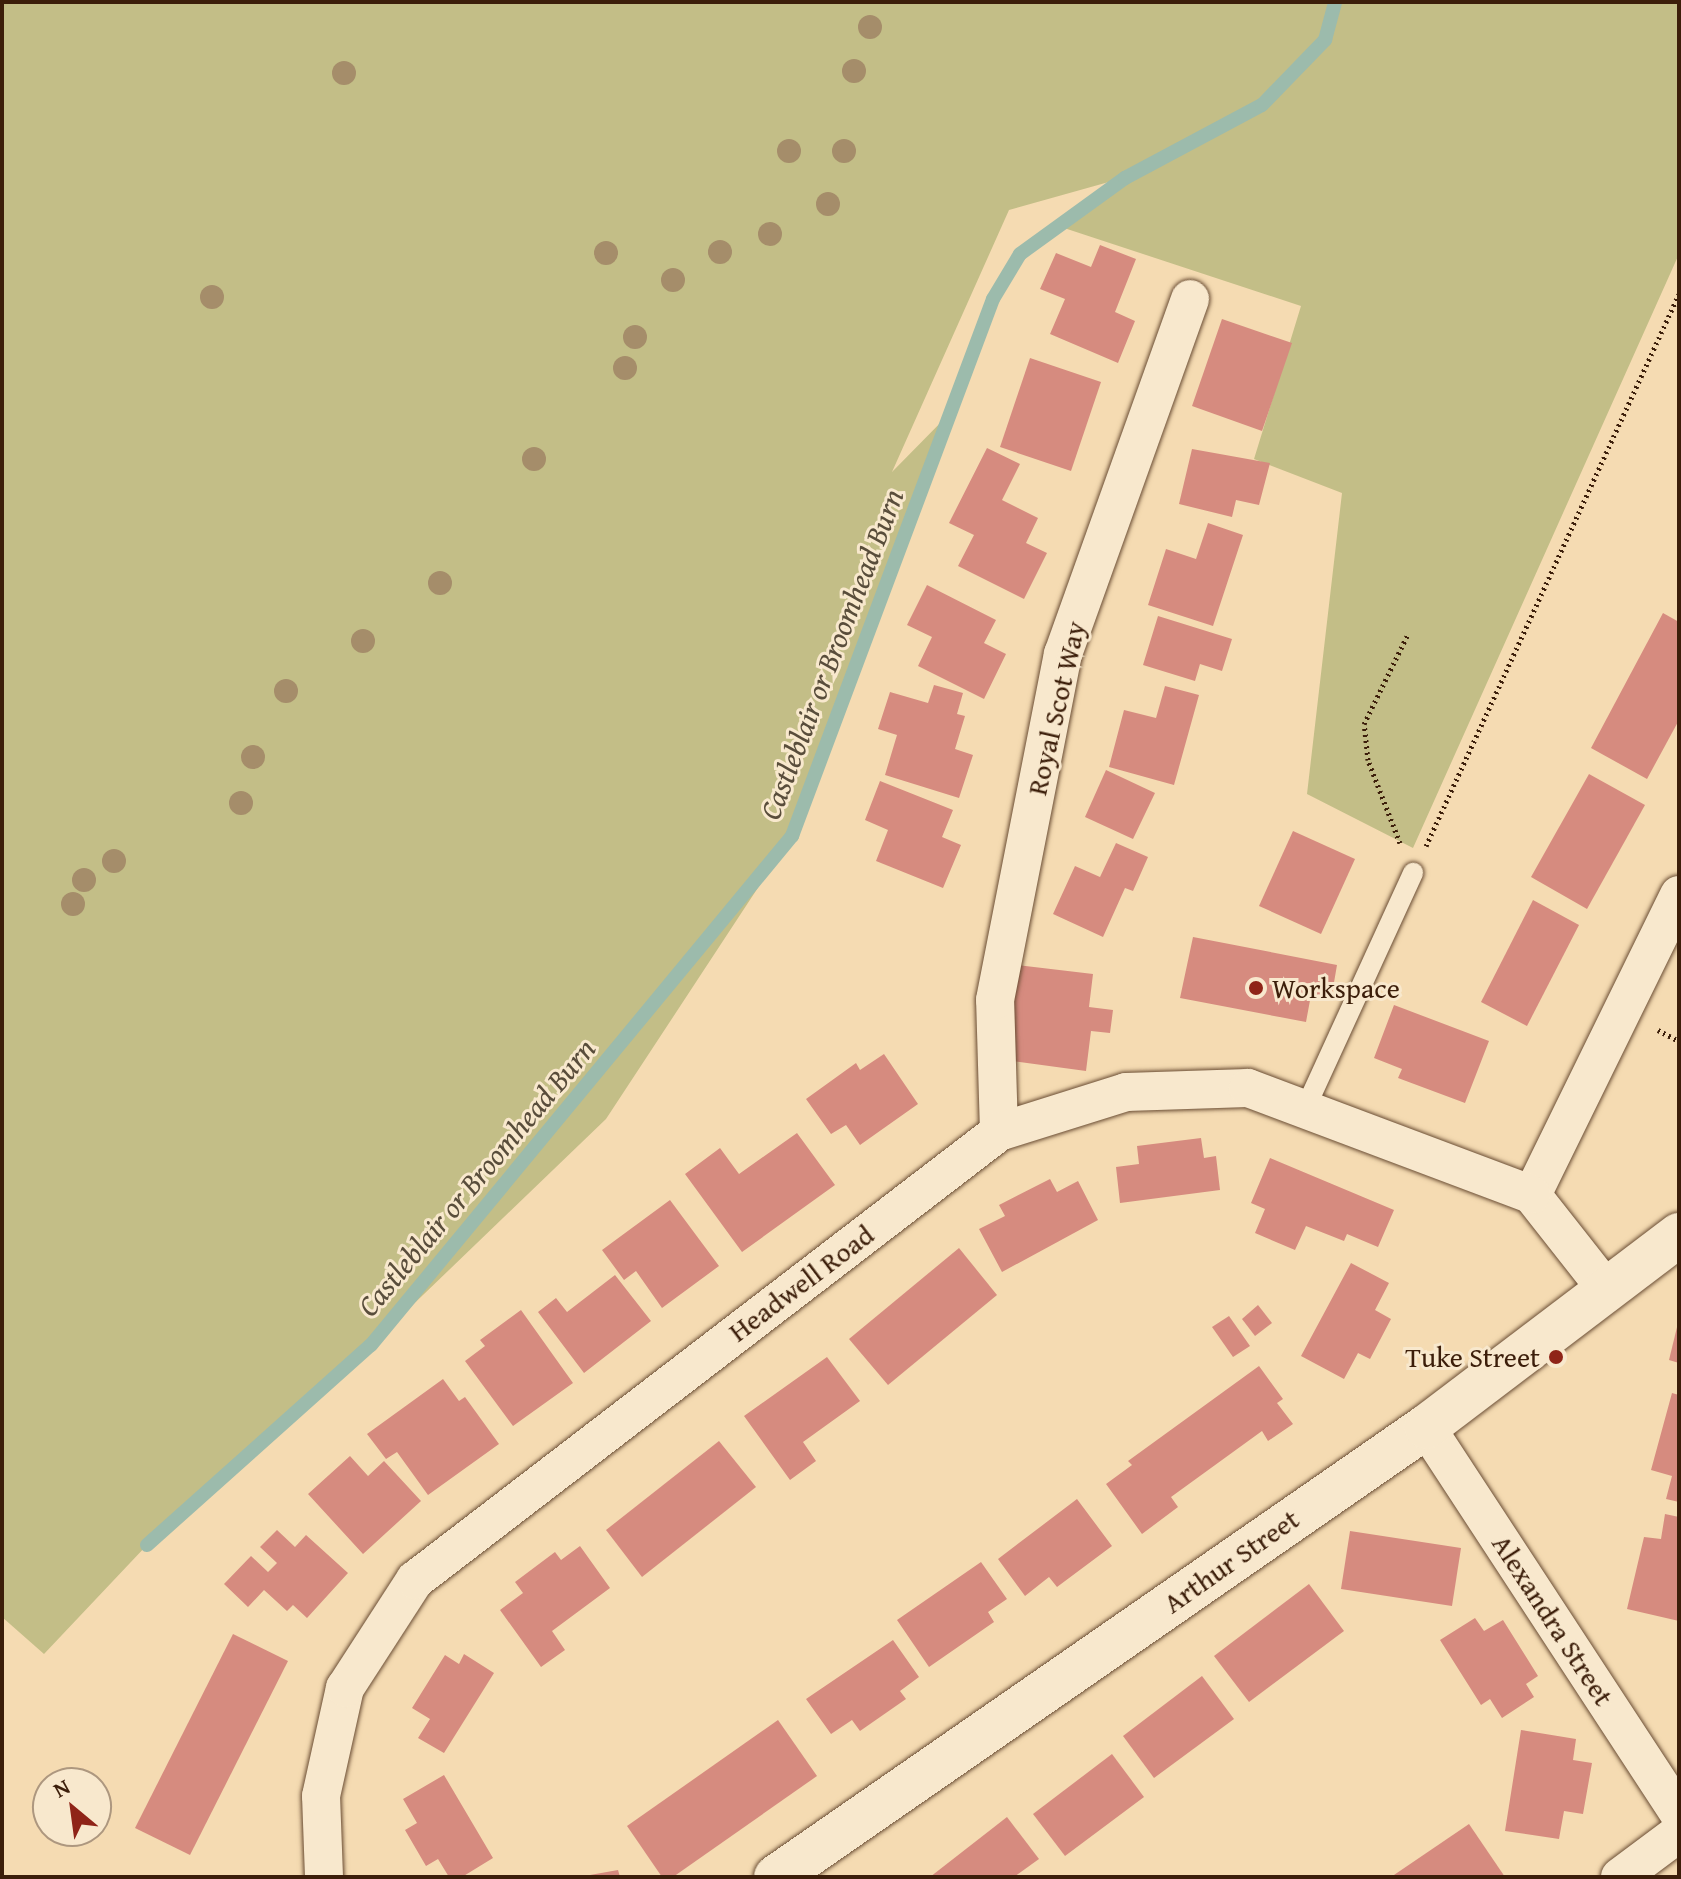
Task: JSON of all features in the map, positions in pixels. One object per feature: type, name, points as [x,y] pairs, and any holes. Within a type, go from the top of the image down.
[{"type":"street","name":"Royal Scot Way","points":[[999,1132],[995,1000],[1063,654],[1190,299]]},
{"type":"street","points":[[1606,1289],[1532,1195],[1679,895]]},
{"type":"street","name":"Headwell Road","points":[[324,1877],[321,1796],[345,1688],[415,1580],[999,1132],[1126,1092],[1248,1088],[1532,1195]]},
{"type":"street","name":"Arthur Street","points":[[776,1877],[1426,1427],[1679,1235]]},
{"type":"street","name":"Alexandra Street","points":[[1426,1427],[1679,1814]]},
{"type":"street","points":[[1620,1877],[1679,1833]]},
{"type":"lane","points":[[1305,1109],[1413,873]]},
{"type":"path","points":[[1413,873],[1679,294]]},
{"type":"path","points":[[1408,634],[1364,724],[1372,773],[1413,873]]},
{"type":"shaded area","points":[[2,2],[1679,2],[1679,254],[1413,848],[1307,794],[1342,493],[1254,459],[1301,306],[1058,226],[1123,178],[1009,210],[892,472],[951,412],[792,836],[606,1119],[371,1345],[147,1545],[44,1654],[2,1617]]},
{"type":"building","points":[[1100,245],[1136,259],[1115,312],[1135,321],[1118,363],[1050,334],[1065,299],[1040,289],[1056,253],[1091,267]]},
{"type":"building","points":[[1222,319],[1292,343],[1262,431],[1192,406]]},
{"type":"building","points":[[1030,358],[1101,382],[1071,471],[1000,447]]},
{"type":"building","points":[[987,448],[1020,464],[1002,500],[1038,518],[1026,543],[1047,553],[1024,599],[958,566],[974,535],[949,523]]},
{"type":"building","points":[[1192,449],[1270,463],[1259,505],[1236,500],[1232,517],[1179,504]]},
{"type":"building","points":[[1208,523],[1243,535],[1213,626],[1148,605],[1166,549],[1196,559]]},
{"type":"building","points":[[927,585],[996,620],[984,643],[1006,654],[984,699],[918,666],[932,637],[907,625]]},
{"type":"building","points":[[1663,613],[1679,622],[1679,720],[1647,779],[1591,748]]},
{"type":"building","points":[[1158,616],[1232,639],[1222,671],[1200,664],[1195,681],[1143,665]]},
{"type":"building","points":[[934,685],[963,693],[957,714],[965,716],[955,749],[973,755],[959,798],[885,775],[897,735],[878,729],[890,692],[928,703]]},
{"type":"building","points":[[1165,686],[1199,695],[1174,785],[1109,767],[1124,710],[1156,718]]},
{"type":"building","points":[[1106,770],[1155,793],[1133,839],[1085,817]]},
{"type":"building","points":[[1589,774],[1645,805],[1587,909],[1531,877]]},
{"type":"building","points":[[880,781],[953,810],[942,837],[961,845],[943,888],[876,861],[888,830],[865,820]]},
{"type":"building","points":[[1293,831],[1355,859],[1321,934],[1259,906]]},
{"type":"building","points":[[1116,843],[1148,857],[1133,891],[1125,888],[1103,937],[1053,914],[1075,866],[1100,877]]},
{"type":"building","points":[[1533,900],[1579,925],[1527,1026],[1481,1002]]},
{"type":"building","points":[[1193,937],[1337,965],[1331,1000],[1311,995],[1306,1022],[1180,998]]},
{"type":"building","points":[[1017,965],[1093,974],[1089,1007],[1113,1010],[1110,1033],[1091,1031],[1086,1071],[1005,1060]]},
{"type":"building","points":[[1394,1005],[1489,1041],[1465,1103],[1398,1078],[1402,1069],[1374,1058]]},
{"type":"building","points":[[884,1054],[918,1104],[860,1145],[846,1125],[831,1134],[806,1099],[856,1063],[860,1070]]},
{"type":"building","points":[[797,1133],[835,1185],[742,1252],[685,1174],[720,1148],[739,1174]]},
{"type":"building","points":[[1201,1138],[1204,1158],[1216,1156],[1220,1190],[1120,1203],[1116,1167],[1139,1164],[1137,1146]]},
{"type":"building","points":[[1270,1158],[1394,1210],[1378,1247],[1347,1234],[1344,1241],[1306,1226],[1295,1250],[1255,1233],[1265,1209],[1251,1203]]},
{"type":"building","points":[[1050,1179],[1057,1192],[1078,1181],[1098,1220],[1002,1272],[979,1229],[1005,1216],[999,1205]]},
{"type":"building","points":[[670,1200],[719,1266],[662,1308],[636,1271],[624,1280],[602,1250]]},
{"type":"building","points":[[959,1248],[997,1295],[888,1385],[849,1339]]},
{"type":"building","points":[[1351,1263],[1389,1283],[1375,1310],[1391,1319],[1370,1359],[1358,1353],[1344,1379],[1301,1356]]},
{"type":"building","points":[[615,1275],[651,1321],[584,1373],[538,1312],[556,1298],[567,1312]]},
{"type":"building","points":[[1258,1305],[1272,1323],[1255,1336],[1242,1319]]},
{"type":"building","points":[[521,1310],[573,1383],[513,1426],[465,1361],[485,1346],[480,1340]]},
{"type":"building","points":[[1229,1316],[1250,1346],[1233,1357],[1212,1327]]},
{"type":"building","points":[[1679,1323],[1679,1363],[1669,1360]]},
{"type":"building","points":[[827,1357],[860,1401],[803,1442],[816,1461],[790,1480],[744,1416]]},
{"type":"building","points":[[1259,1366],[1283,1399],[1277,1403],[1293,1424],[1268,1441],[1262,1431],[1171,1497],[1178,1507],[1142,1534],[1106,1484],[1132,1465],[1128,1461]]},
{"type":"building","points":[[443,1379],[459,1401],[465,1397],[499,1444],[428,1495],[397,1452],[386,1459],[367,1434]]},
{"type":"building","points":[[1672,1393],[1679,1395],[1679,1502],[1666,1499],[1672,1476],[1651,1470]]},
{"type":"building","points":[[719,1441],[756,1487],[642,1577],[606,1530]]},
{"type":"building","points":[[350,1456],[368,1476],[384,1461],[421,1501],[363,1554],[308,1494]]},
{"type":"building","points":[[1077,1499],[1112,1546],[1057,1587],[1049,1577],[1025,1596],[998,1559]]},
{"type":"building","points":[[1665,1514],[1679,1517],[1679,1621],[1627,1609],[1644,1537],[1661,1539]]},
{"type":"building","points":[[277,1530],[295,1547],[306,1535],[348,1573],[307,1618],[293,1605],[287,1611],[264,1590],[248,1607],[224,1584],[251,1556],[268,1572],[277,1563],[260,1547]]},
{"type":"building","points":[[1350,1531],[1461,1548],[1452,1606],[1341,1589]]},
{"type":"building","points":[[580,1546],[610,1588],[552,1631],[565,1650],[541,1667],[500,1610],[523,1593],[515,1582],[555,1552],[561,1560]]},
{"type":"building","points":[[981,1562],[1007,1599],[988,1612],[994,1622],[929,1667],[897,1620]]},
{"type":"building","points":[[1309,1584],[1344,1631],[1249,1702],[1214,1656]]},
{"type":"building","points":[[1475,1618],[1484,1631],[1503,1620],[1538,1676],[1526,1684],[1534,1697],[1502,1718],[1490,1699],[1481,1705],[1440,1640]]},
{"type":"building","points":[[233,1634],[288,1661],[190,1855],[135,1828]]},
{"type":"building","points":[[893,1640],[919,1677],[900,1691],[906,1699],[860,1731],[852,1720],[831,1734],[806,1699]]},
{"type":"building","points":[[464,1654],[494,1673],[444,1753],[418,1738],[430,1719],[412,1708],[445,1655],[459,1664]]},
{"type":"building","points":[[1202,1676],[1234,1719],[1154,1778],[1123,1736]]},
{"type":"building","points":[[778,1720],[817,1776],[673,1877],[662,1877],[627,1826]]},
{"type":"building","points":[[1521,1730],[1576,1739],[1573,1760],[1592,1763],[1583,1814],[1564,1811],[1559,1839],[1505,1831]]},
{"type":"building","points":[[1112,1754],[1144,1797],[1065,1856],[1033,1814]]},
{"type":"building","points":[[444,1775],[493,1858],[462,1877],[449,1877],[438,1859],[426,1866],[405,1830],[417,1823],[403,1799]]},
{"type":"building","points":[[1007,1817],[1039,1859],[1014,1877],[930,1877]]},
{"type":"building","points":[[1469,1824],[1505,1877],[1391,1877]]},
{"type":"building","points":[[618,1870],[620,1877],[590,1877],[590,1875]]},
{"type":"waterway","name":"Castleblair or Broomhead Burn","points":[[147,1545],[371,1345],[792,836],[993,299],[1020,254],[1125,178],[1262,105],[1325,40],[1335,2]]},
{"type":"place","name":"Workspace","points":[[1256,988]]},
{"type":"place","name":"Tuke Street","points":[[1556,1357]]}]
